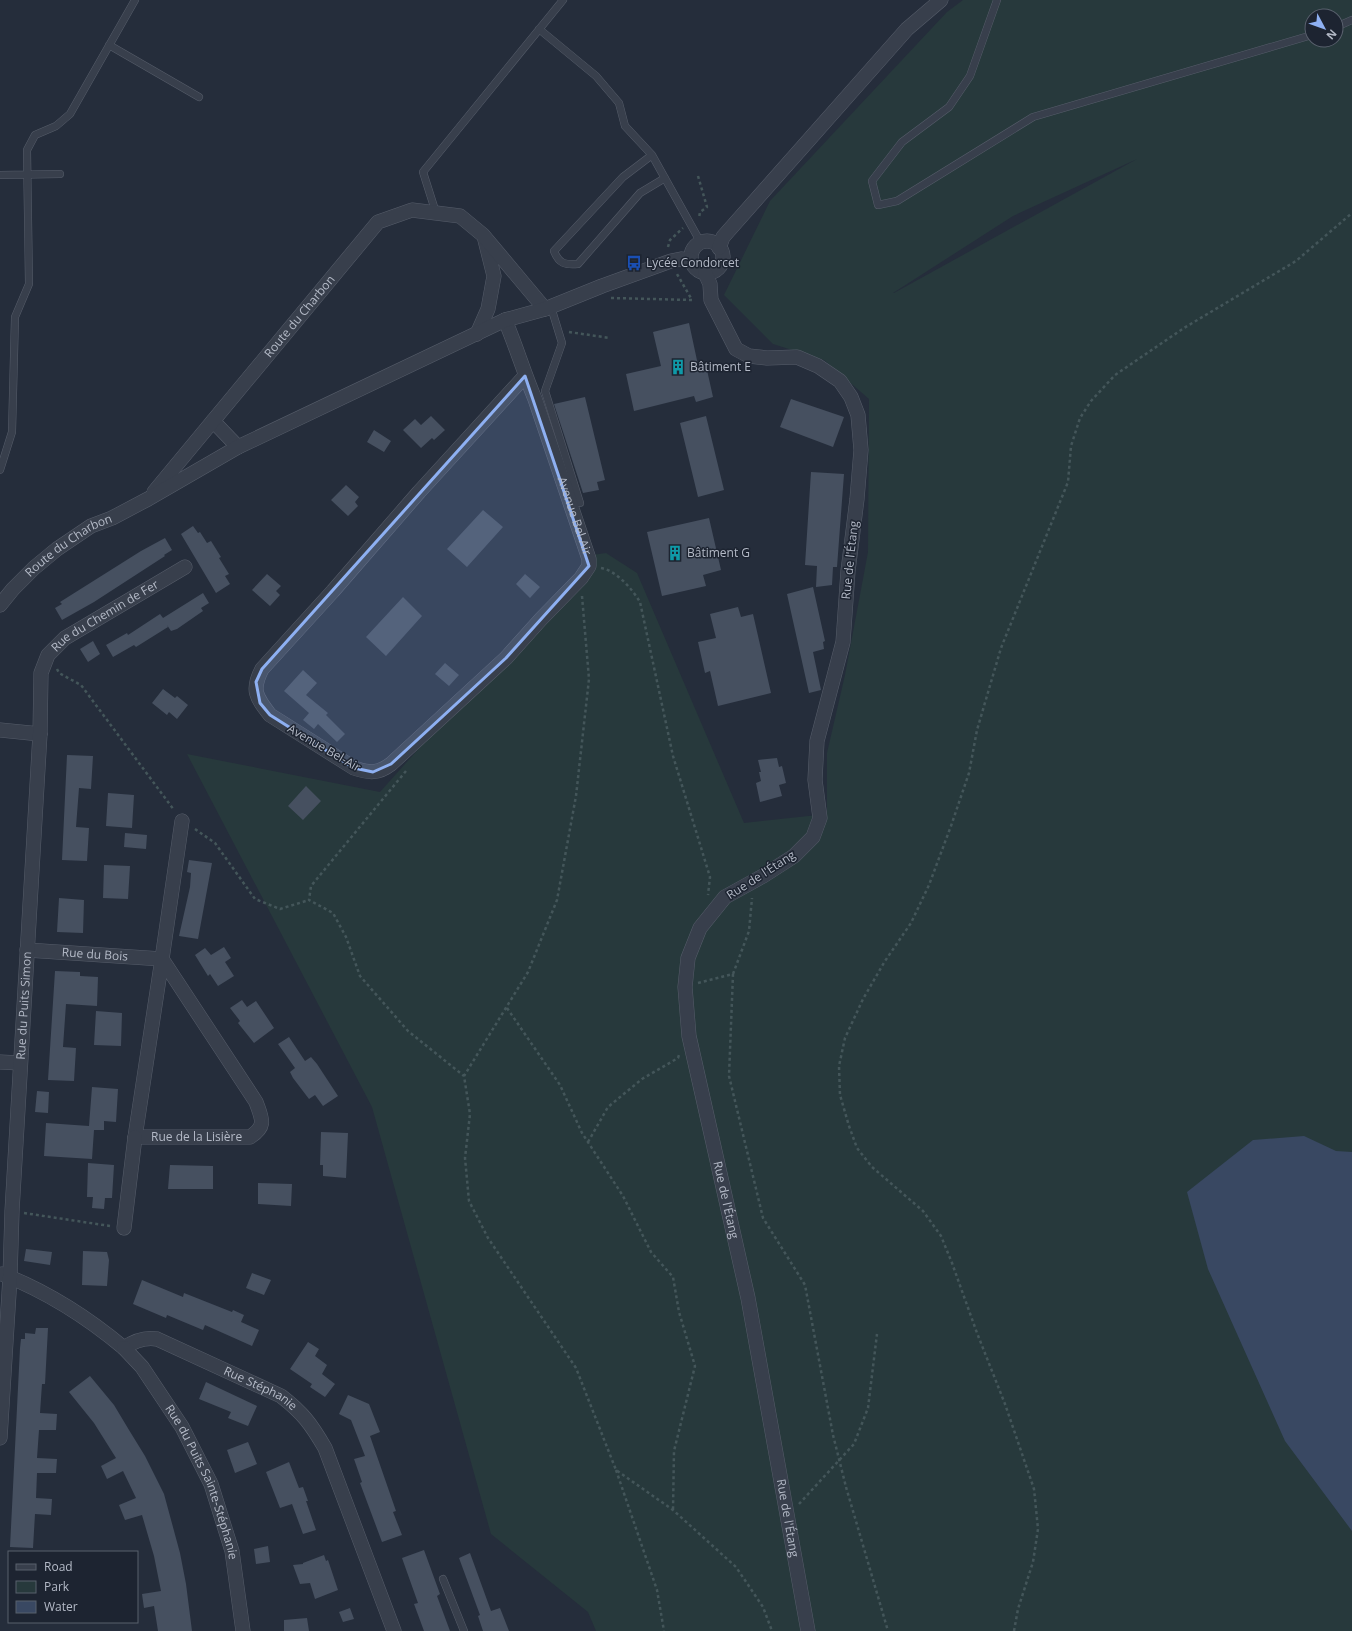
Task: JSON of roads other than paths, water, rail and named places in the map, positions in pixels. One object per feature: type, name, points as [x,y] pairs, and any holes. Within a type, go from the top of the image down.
[{"type":"street","points":[[719,248],[723,237],[907,29],[941,0]]},
{"type":"street","name":"Route du Charbon","points":[[148,499],[378,222],[412,210],[460,216],[483,235],[548,308]]},
{"type":"street","points":[[477,334],[488,310],[494,276],[483,235]]},
{"type":"street","points":[[711,242],[719,248],[722,253],[722,259],[716,270],[705,273],[698,271],[691,260],[693,250],[701,243],[711,242]]},
{"type":"street","name":"Route du Charbon","points":[[0,606],[13,589],[34,568],[78,533],[112,518],[148,499],[238,447],[505,320],[548,308],[602,286],[671,261],[681,258],[691,260]]},
{"type":"street","name":"Rue de l'Étang","points":[[705,273],[710,284],[711,300],[736,349],[749,356],[767,358],[797,357],[818,366],[840,381],[851,397],[858,415],[861,450],[842,642],[817,741],[815,780],[820,818],[814,837],[794,856],[753,882],[725,897],[700,928],[688,958],[685,987],[689,1036],[748,1298],[808,1631]]},
{"type":"street","name":"Avenue Bel-Air","points":[[505,320],[517,348],[525,376],[535,399],[589,559],[585,572],[540,619],[506,658],[383,770],[374,772],[354,768],[270,715],[260,703],[256,691],[256,682],[262,669],[334,591],[419,492],[525,376]]},
{"type":"street","points":[[213,421],[238,447]]},
{"type":"street","name":"Rue du Chemin de Fer","points":[[40,734],[42,673],[48,655],[65,638],[185,567]]},
{"type":"street","points":[[0,730],[40,734]]},
{"type":"street","name":"Rue du Puits Simon","points":[[0,1438],[5,1275],[12,1211],[40,734]]},
{"type":"street","name":"Rue de la Lisière","points":[[162,958],[256,1102],[262,1120],[262,1127],[250,1137],[135,1138],[182,821]]},
{"type":"street","name":"Rue du Bois","points":[[27,950],[162,958]]},
{"type":"street","points":[[0,1062],[20,1063]]},
{"type":"street","points":[[124,1228],[135,1138]]},
{"type":"street","points":[[5,1275],[72,1308],[91,1321],[124,1348]]},
{"type":"street","name":"Rue Stéphanie","points":[[124,1348],[141,1340],[150,1338],[157,1339],[281,1396],[298,1410],[312,1425],[325,1448],[394,1631]]},
{"type":"street","name":"Rue du Puits Sainte-Stéphanie","points":[[124,1348],[142,1367],[182,1427],[211,1484],[232,1551],[243,1631]]},
{"type":"lane","points":[[0,470],[12,432],[14,317],[29,284],[27,150],[35,135],[56,126],[70,114],[134,0]]},
{"type":"lane","points":[[436,213],[423,172],[563,0]]},
{"type":"lane","points":[[997,0],[970,76],[949,107],[902,142],[872,181],[878,205],[897,201],[1033,117],[1304,37]]},
{"type":"lane","points":[[539,29],[596,76],[619,103],[625,126],[652,155],[701,243]]},
{"type":"lane","points":[[109,45],[199,97]]},
{"type":"lane","points":[[652,155],[624,177],[554,251],[557,260],[566,265],[578,264],[640,193],[665,178]]},
{"type":"lane","points":[[0,175],[60,174]]},
{"type":"lane","points":[[548,308],[562,343],[545,391],[580,503]]},
{"type":"lane","points":[[443,1579],[464,1631]]},
{"type":"water","points":[[1304,1136],[1336,1151],[1352,1152],[1352,1531],[1285,1441],[1208,1269],[1187,1192],[1253,1140]]},
{"type":"place","name":"Lycée Condorcet","points":[[634,263]]},
{"type":"place","name":"Bâtiment E","points":[[678,367]]},
{"type":"place","name":"Bâtiment G","points":[[675,553]]}]
